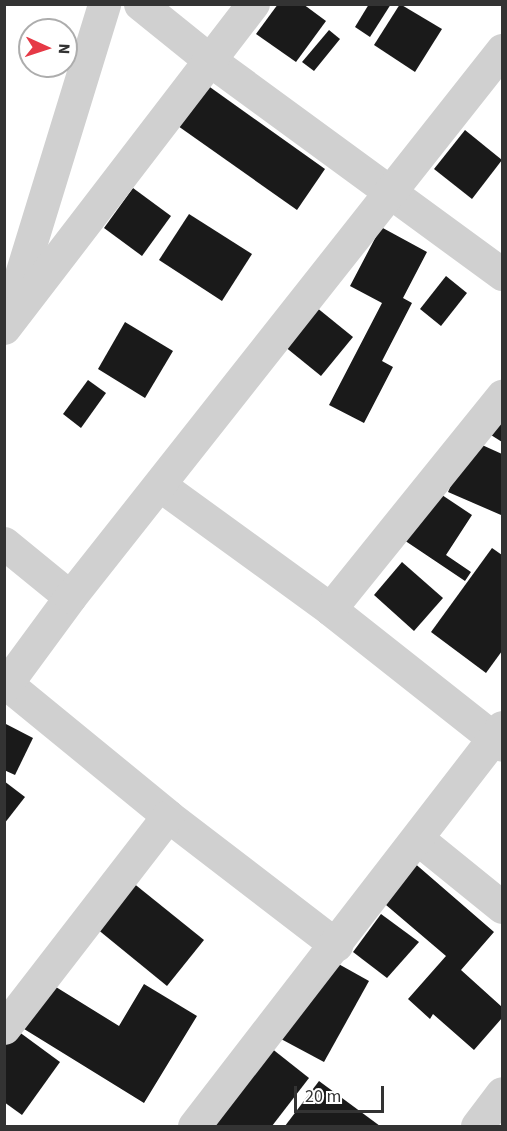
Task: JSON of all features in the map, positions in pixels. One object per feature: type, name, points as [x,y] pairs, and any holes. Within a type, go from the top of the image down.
[{"type":"street","points":[[4,327],[104,4]]},
{"type":"street","points":[[141,4],[210,61],[391,189],[502,274]]},
{"type":"street","points":[[4,327],[253,4]]},
{"type":"street","points":[[336,945],[168,816],[6,685],[70,597],[161,486],[391,189],[502,50]]},
{"type":"street","points":[[330,609],[502,396]]},
{"type":"street","points":[[161,486],[500,737],[195,1126]]},
{"type":"street","points":[[4,543],[70,597]]},
{"type":"street","points":[[4,1028],[168,816]]},
{"type":"street","points":[[418,839],[502,908]]},
{"type":"street","points":[[477,1126],[502,1093]]},
{"type":"building","points":[[278,4],[303,4],[326,21],[296,62],[256,34]]},
{"type":"building","points":[[369,4],[391,4],[370,37],[355,27]]},
{"type":"building","points":[[400,4],[442,29],[415,72],[374,45]]},
{"type":"building","points":[[329,30],[340,39],[314,71],[302,62]]},
{"type":"building","points":[[207,85],[325,169],[297,210],[178,126]]},
{"type":"building","points":[[465,130],[502,160],[472,199],[434,169]]},
{"type":"building","points":[[133,188],[171,216],[142,256],[104,228]]},
{"type":"building","points":[[189,214],[252,254],[222,301],[159,260]]},
{"type":"building","points":[[381,227],[427,252],[403,298],[412,303],[382,361],[393,367],[364,423],[329,405],[382,303],[350,286]]},
{"type":"building","points":[[446,276],[467,293],[441,326],[420,309]]},
{"type":"building","points":[[316,307],[353,337],[321,376],[284,346]]},
{"type":"building","points":[[125,322],[173,351],[145,398],[98,369]]},
{"type":"building","points":[[88,380],[106,393],[81,428],[63,414]]},
{"type":"building","points":[[502,417],[502,442],[491,435]]},
{"type":"building","points":[[471,440],[502,454],[501,515],[448,492]]},
{"type":"building","points":[[427,485],[472,515],[446,555],[471,572],[465,581],[395,534]]},
{"type":"building","points":[[492,548],[502,555],[502,651],[486,673],[431,632]]},
{"type":"building","points":[[402,562],[443,598],[414,631],[374,595]]},
{"type":"building","points":[[4,723],[33,738],[15,775],[4,770]]},
{"type":"building","points":[[4,781],[25,797],[4,824]]},
{"type":"building","points":[[412,861],[494,932],[461,970],[502,1007],[502,1018],[474,1050],[433,1014],[430,1019],[408,999],[446,956],[379,899]]},
{"type":"building","points":[[127,878],[204,940],[167,986],[91,924]]},
{"type":"building","points":[[381,914],[419,942],[387,978],[353,952]]},
{"type":"building","points":[[326,957],[369,981],[324,1062],[281,1039]]},
{"type":"building","points":[[43,979],[119,1026],[144,984],[197,1016],[144,1103],[16,1024]]},
{"type":"building","points":[[11,1026],[60,1062],[22,1115],[4,1102],[4,1035]]},
{"type":"building","points":[[266,1044],[309,1078],[272,1126],[206,1126]]},
{"type":"building","points":[[319,1081],[380,1126],[285,1126]]}]
